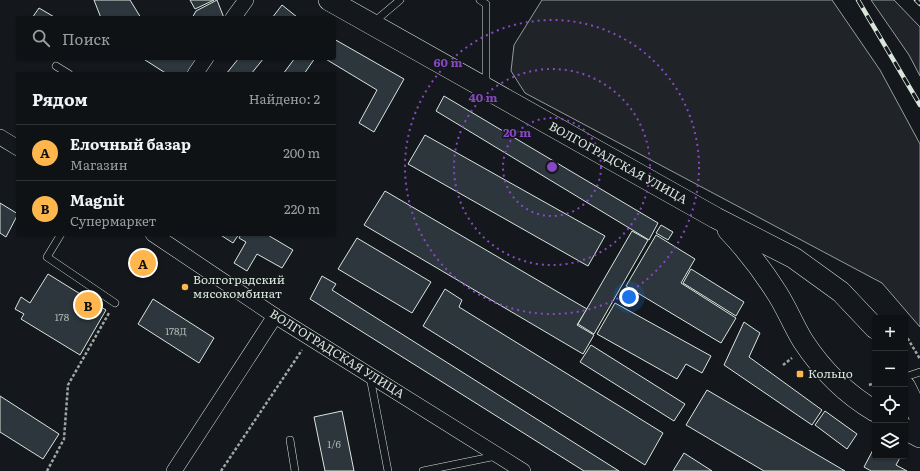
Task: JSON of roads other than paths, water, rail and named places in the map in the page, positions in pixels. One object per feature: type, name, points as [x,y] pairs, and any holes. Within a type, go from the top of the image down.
[{"type":"main road","name":"ВОЛГОГРАДСКАЯ УЛИЦА","points":[[330,0],[371,25],[716,218],[794,258],[841,292],[872,325]]},
{"type":"main road","points":[[716,218],[750,252],[776,291],[815,358],[833,379],[865,398],[872,407]]},
{"type":"main road","points":[[908,393],[920,417]]},
{"type":"main road","points":[[908,431],[920,437]]},
{"type":"street","points":[[234,16],[246,0]]},
{"type":"street","points":[[196,72],[205,60]]},
{"type":"street","points":[[0,137],[16,147]]},
{"type":"street","name":"ВОЛГОГРАДСКАЯ УЛИЦА","points":[[156,236],[275,316],[520,470]]},
{"type":"street","points":[[174,471],[275,316]]},
{"type":"lane","points":[[371,25],[400,0]]},
{"type":"lane","points":[[480,0],[486,4],[486,89]]},
{"type":"lane","points":[[56,66],[66,72]]},
{"type":"lane","points":[[60,236],[47,257],[115,303]]},
{"type":"lane","points":[[908,376],[920,372]]},
{"type":"lane","points":[[369,374],[388,471]]},
{"type":"lane","points":[[290,440],[295,471]]},
{"type":"lane","points":[[423,471],[499,456]]},
{"type":"railway","points":[[858,0],[920,105]]},
{"type":"railway","points":[[916,0],[920,4]]},
{"type":"place","name":"Елочный базар","points":[[143,263]]},
{"type":"place","name":"Волгоградский мясокомбинат","points":[[185,287]]},
{"type":"place","name":"Magnit","points":[[88,305]]},
{"type":"place","name":"Кольцо","points":[[800,374]]}]
